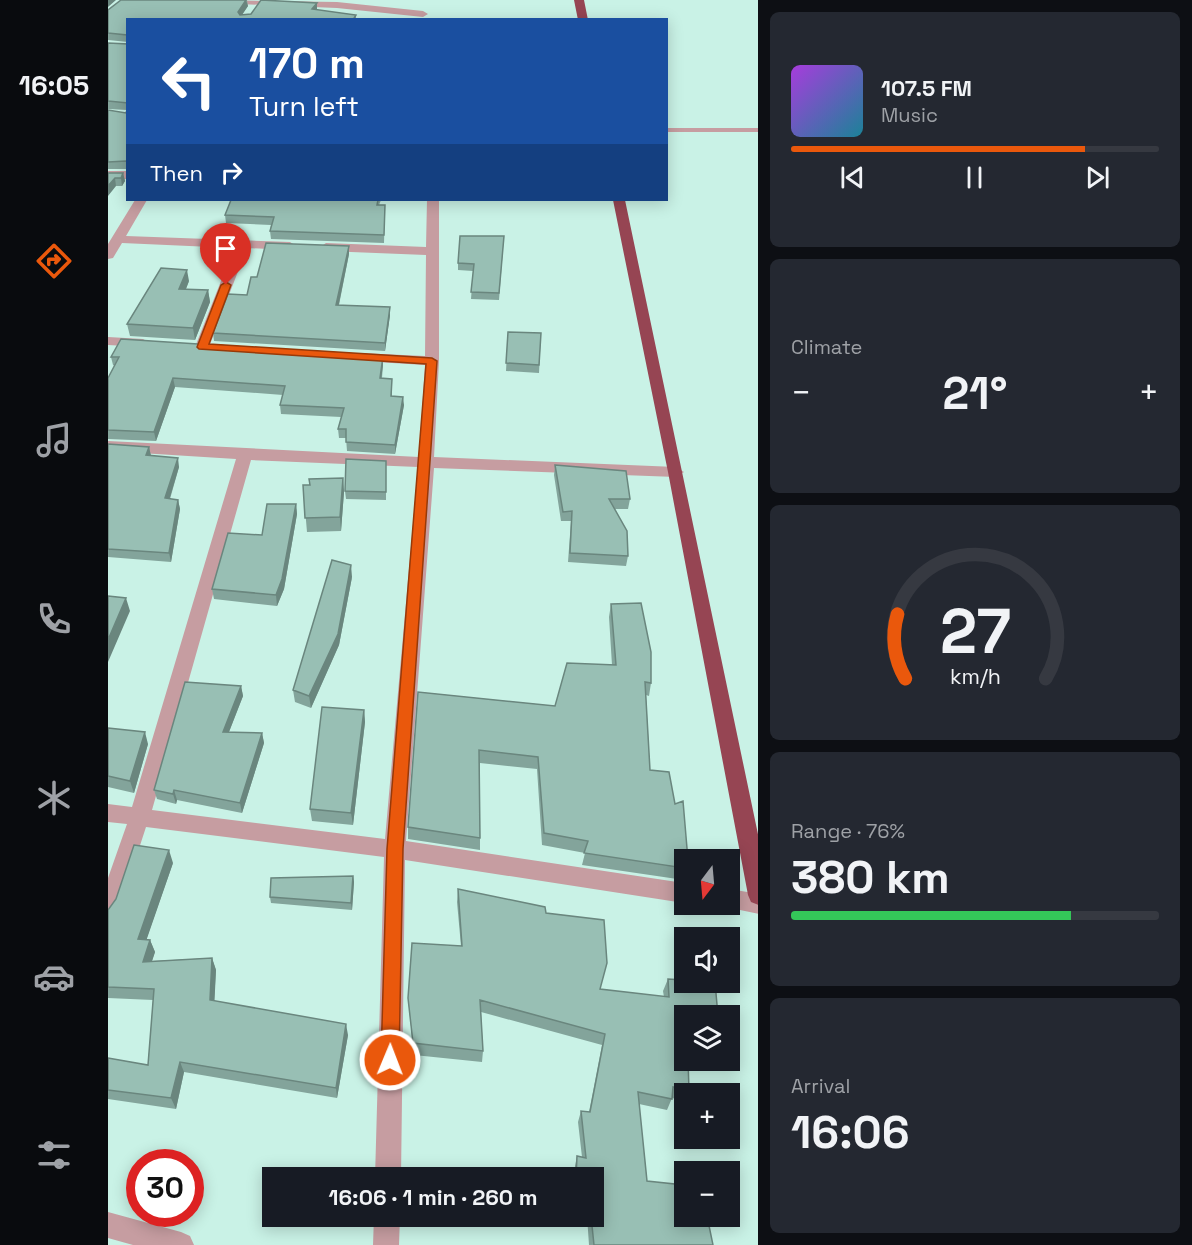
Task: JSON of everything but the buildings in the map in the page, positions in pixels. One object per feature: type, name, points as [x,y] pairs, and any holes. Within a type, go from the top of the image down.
[{"type":"highway","points":[[579,0],[583,18]]},
{"type":"highway","points":[[619,201],[676,472],[758,891]]},
{"type":"street","points":[[217,0],[337,5],[423,14]]},
{"type":"street","points":[[252,11],[258,2]]},
{"type":"street","points":[[108,175],[126,175]]},
{"type":"street","points":[[108,255],[140,201]]},
{"type":"street","points":[[388,1167],[395,849],[432,361],[433,201]]},
{"type":"street","points":[[118,239],[432,251]]},
{"type":"street","points":[[202,347],[242,244]]},
{"type":"street","points":[[108,341],[155,344]]},
{"type":"street","points":[[340,356],[432,361]]},
{"type":"street","points":[[108,446],[426,463],[676,472]]},
{"type":"street","points":[[108,910],[139,818],[245,454]]},
{"type":"street","points":[[108,813],[395,849],[674,891]]},
{"type":"street","points":[[740,901],[758,904]]},
{"type":"street","points":[[108,1225],[181,1245]]},
{"type":"street","points":[[386,1245],[387,1227]]},
{"type":"lane","points":[[668,130],[758,130]]},
{"type":"route","points":[[226,285],[202,347],[432,361],[395,849],[390,1060]]}]
